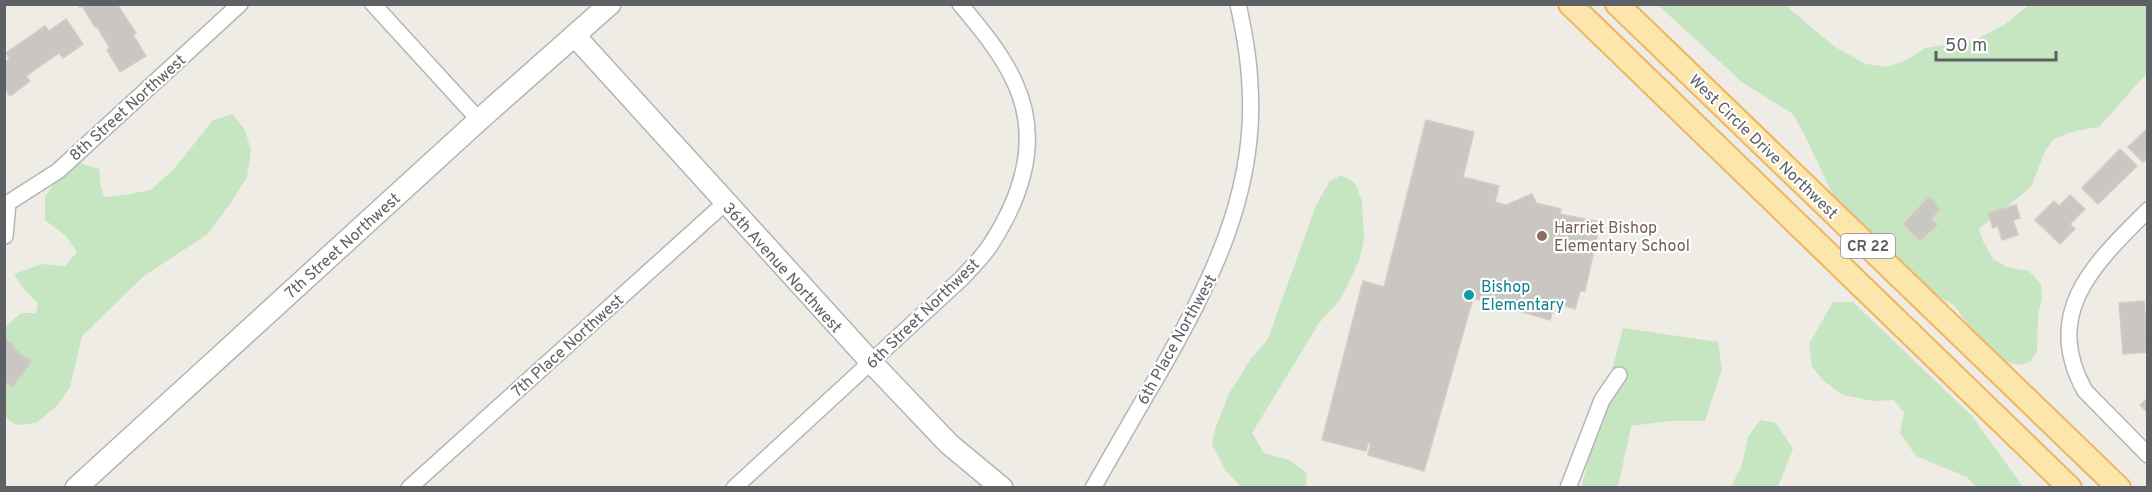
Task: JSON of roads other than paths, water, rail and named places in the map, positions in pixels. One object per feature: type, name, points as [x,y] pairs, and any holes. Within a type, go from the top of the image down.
[{"type":"main road","name":"West Circle Drive Northwest","points":[[1570,4],[2070,488]]},
{"type":"main road","name":"West Circle Drive Northwest","points":[[1617,4],[2119,488]]},
{"type":"street","name":"8th Street Northwest","points":[[5,236],[6,203],[58,171],[240,4]]},
{"type":"street","points":[[373,4],[479,120]]},
{"type":"street","name":"7th Street Northwest","points":[[76,488],[479,120],[610,4]]},
{"type":"street","name":"6th Street Northwest","points":[[734,488],[961,279],[990,246],[1007,214],[1023,178],[1027,148],[1025,116],[1016,85],[1003,60],[960,4]]},
{"type":"street","name":"6th Place Northwest","points":[[1093,488],[1192,316],[1214,271],[1233,221],[1243,180],[1250,129],[1251,87],[1246,43],[1238,4]]},
{"type":"street","name":"36th Avenue Northwest","points":[[575,36],[871,362],[949,444],[1002,488]]},
{"type":"street","name":"7th Place Northwest","points":[[409,488],[725,202]]},
{"type":"street","points":[[2148,210],[2108,250],[2089,275],[2078,293],[2072,310],[2070,327],[2070,347],[2085,392],[2148,455]]},
{"type":"street","points":[[1568,488],[1602,400],[1619,375]]},
{"type":"place","name":"Harriet Bishop Elementary School","points":[[1542,236]]},
{"type":"place","name":"Bishop Elementary","points":[[1469,295]]}]
